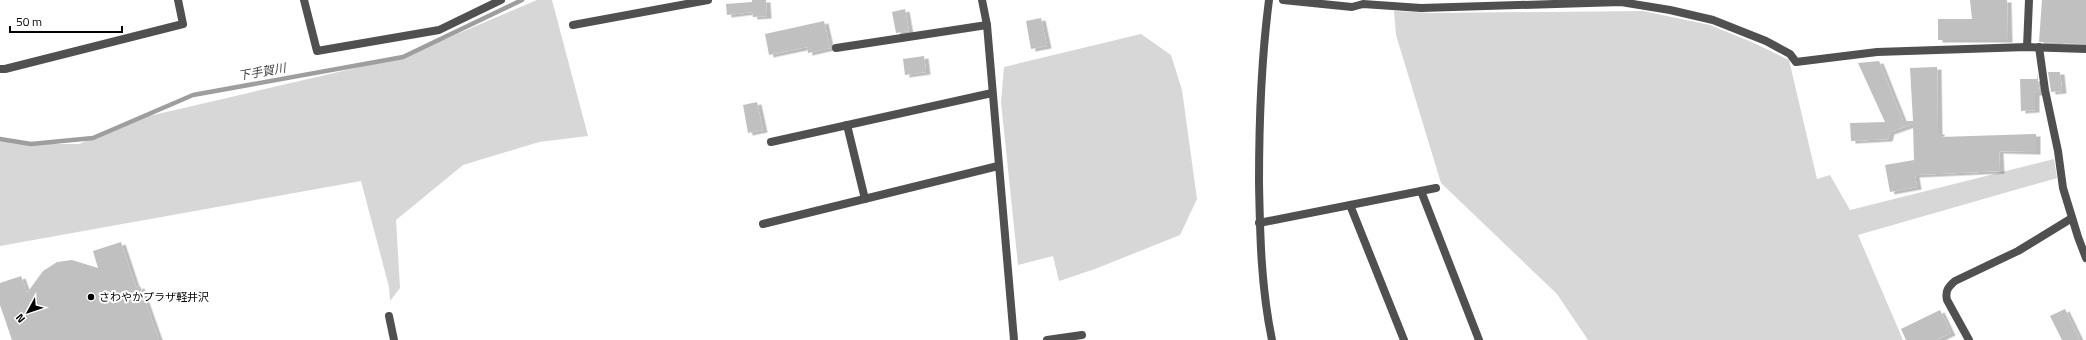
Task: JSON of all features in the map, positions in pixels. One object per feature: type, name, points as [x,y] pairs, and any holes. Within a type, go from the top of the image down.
[{"type":"street","points":[[0,69],[183,24],[178,0]]},
{"type":"street","points":[[304,0],[317,51],[438,30],[501,0]]},
{"type":"street","points":[[573,25],[708,0]]},
{"type":"street","points":[[982,0],[987,25],[1014,340]]},
{"type":"street","points":[[1269,0],[1260,110],[1259,223],[1264,296],[1272,340]]},
{"type":"street","points":[[1283,0],[1352,7],[1364,2],[1421,8],[1621,2],[1670,10],[1713,20],[1766,41],[1790,54],[1796,62],[1877,52],[2027,47],[2086,49]]},
{"type":"street","points":[[2027,47],[2029,0]]},
{"type":"street","points":[[836,48],[987,25]]},
{"type":"street","points":[[2039,47],[2045,90],[2058,151],[2063,188],[2086,258]]},
{"type":"street","points":[[771,142],[992,93]]},
{"type":"street","points":[[847,125],[865,199]]},
{"type":"street","points":[[763,224],[998,166]]},
{"type":"street","points":[[1259,223],[1436,188]]},
{"type":"street","points":[[1421,191],[1479,340]]},
{"type":"street","points":[[1350,205],[1404,340]]},
{"type":"street","points":[[1969,340],[1947,300],[1945,294],[1950,285],[1955,281],[2018,251],[2072,218]]},
{"type":"street","points":[[389,316],[394,340]]},
{"type":"street","points":[[1046,340],[1082,335]]},
{"type":"shaded area","points":[[537,0],[552,0],[588,136],[539,142],[463,165],[396,220],[400,288],[390,301],[389,287],[361,181],[0,246],[0,141],[31,144],[79,144],[136,119],[403,57]]},
{"type":"shaded area","points":[[1394,11],[1434,13],[1643,11],[1710,25],[1754,43],[1789,60],[1817,179],[1830,175],[1850,210],[2054,159],[2057,178],[1858,235],[1903,340],[1588,340],[1557,294],[1441,183],[1396,35]]},
{"type":"shaded area","points":[[1141,34],[1171,55],[1182,90],[1197,199],[1180,235],[1095,269],[1059,281],[1053,256],[1018,265],[1001,102],[1004,67]]},
{"type":"building","points":[[752,0],[766,0],[767,16],[753,17],[752,12],[727,15],[726,4],[752,2]]},
{"type":"building","points":[[1970,0],[2007,0],[2008,40],[1938,40],[1938,19],[1972,19]]},
{"type":"building","points":[[2042,0],[2086,0],[2086,44],[2039,42]]},
{"type":"building","points":[[905,9],[909,31],[896,33],[892,12]]},
{"type":"building","points":[[1041,18],[1047,46],[1031,49],[1026,21]]},
{"type":"building","points":[[824,21],[830,48],[808,53],[807,47],[769,55],[765,34]]},
{"type":"building","points":[[924,56],[926,72],[905,75],[903,59]]},
{"type":"building","points":[[1879,61],[1903,121],[1913,121],[1910,68],[1937,67],[1938,132],[1940,132],[1940,137],[2036,134],[2036,152],[1999,151],[2000,171],[1915,175],[1917,187],[1890,192],[1885,165],[1914,160],[1913,124],[1890,132],[1888,139],[1851,141],[1850,123],[1885,122],[1858,63]]},
{"type":"building","points":[[2048,72],[2060,72],[2062,91],[2051,92]]},
{"type":"building","points":[[2037,73],[2040,93],[2035,93],[2035,110],[2021,111],[2020,79],[2037,79]]},
{"type":"building","points":[[757,102],[763,130],[748,133],[743,105]]},
{"type":"building","name":"さわやかプラザ軽井沢","points":[[121,242],[136,287],[140,286],[159,340],[12,340],[0,305],[0,283],[21,276],[27,293],[43,271],[57,262],[72,260],[98,268],[93,251]]},
{"type":"building","points":[[2065,309],[2080,340],[2062,340],[2050,316]]},
{"type":"building","points":[[1940,310],[1951,333],[1936,340],[1906,340],[1901,329]]},
{"type":"waterway","name":"下手賀川","points":[[0,139],[31,144],[93,138],[193,95],[403,57],[522,0]]},
{"type":"place","name":"さわやかプラザ軽井沢","points":[[91,297]]}]
